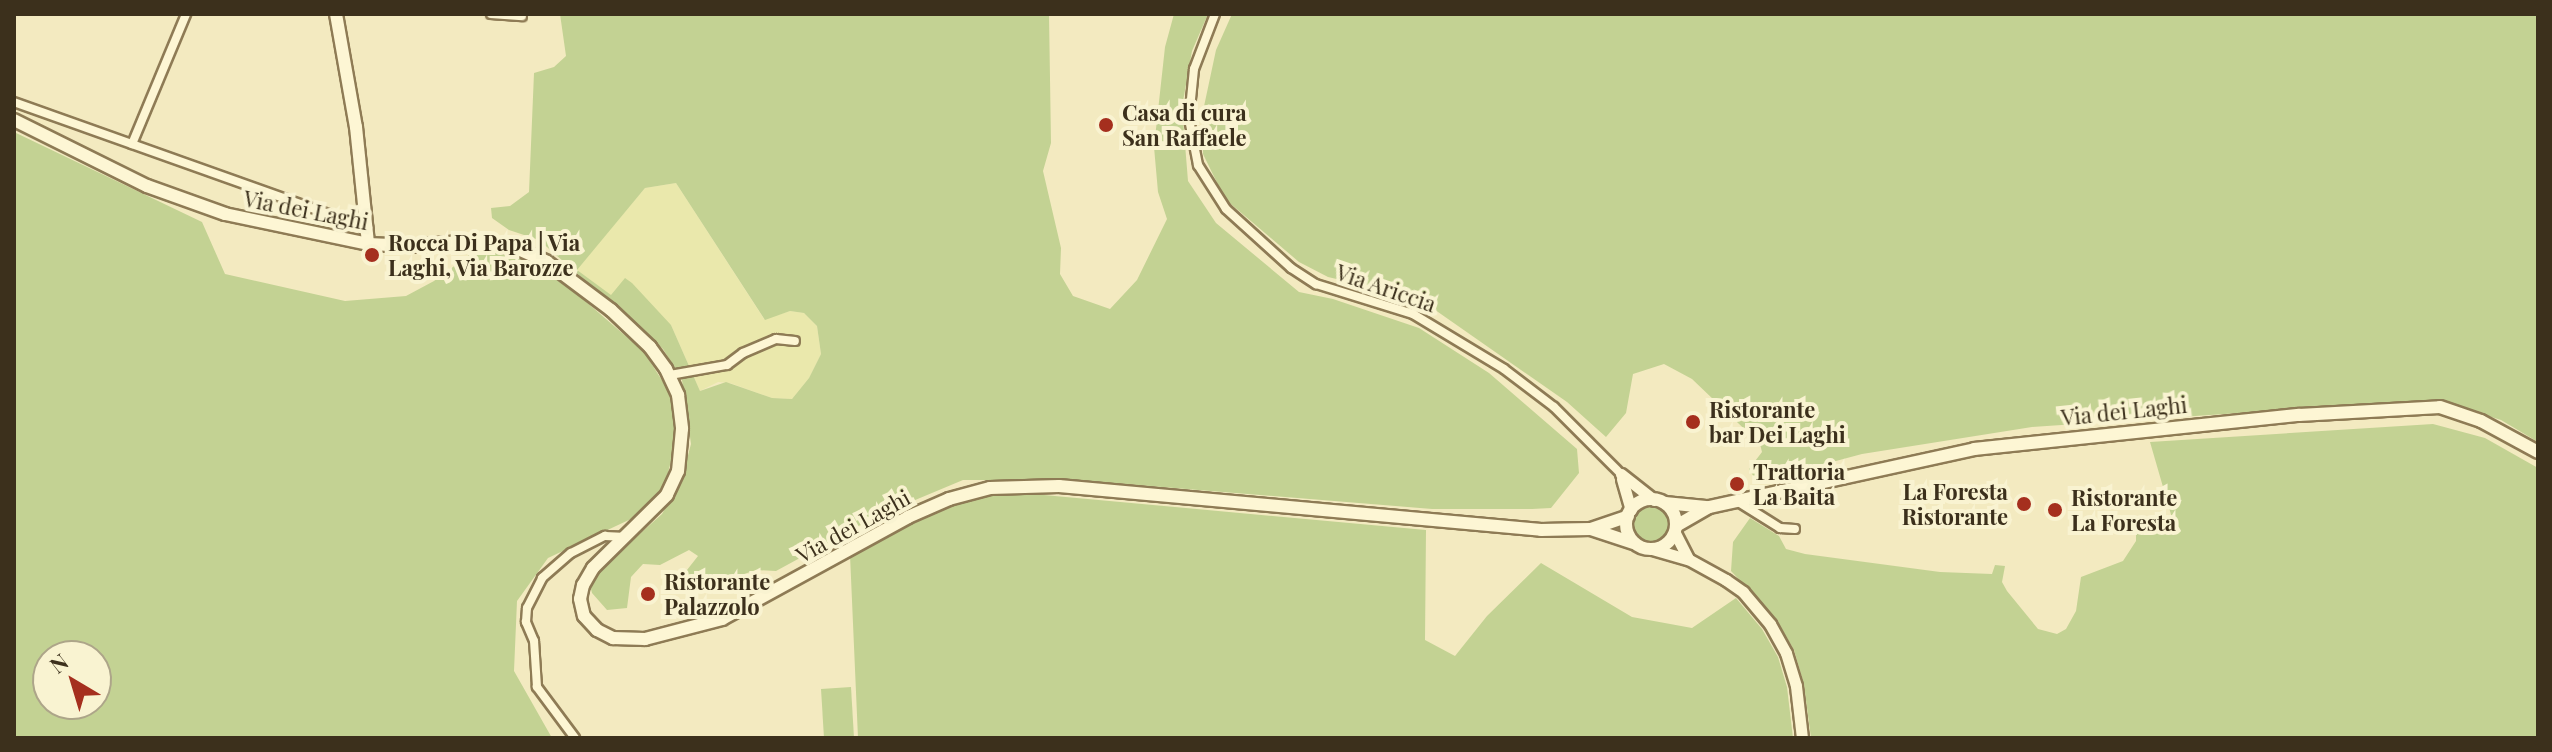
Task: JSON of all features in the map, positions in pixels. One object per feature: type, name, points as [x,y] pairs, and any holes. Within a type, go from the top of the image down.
[{"type":"main road","points":[[336,14],[368,244]]},
{"type":"main road","name":"Via dei Laghi","points":[[14,120],[147,186],[193,205],[368,244],[413,246],[472,241],[523,250],[552,265],[611,310],[650,347],[670,375],[681,413],[677,473],[663,501],[588,575],[580,604],[586,619],[600,632],[613,638],[638,640],[702,627],[733,615],[908,517],[959,495],[997,487],[1059,486],[1500,528],[1591,529],[1636,545]]},
{"type":"main road","name":"Via dei Laghi","points":[[1659,501],[1709,507],[2002,444],[2393,407],[2434,407],[2459,412],[2538,452]]},
{"type":"main road","points":[[1659,501],[1673,513],[1675,530],[1666,545],[1652,549],[1636,545],[1626,529],[1629,513],[1639,503],[1659,501]]},
{"type":"main road","name":"Via dei Laghi","points":[[1675,530],[1709,507]]},
{"type":"main road","name":"Via dei Laghi","points":[[1591,529],[1629,513]]},
{"type":"street","points":[[132,144],[186,14]]},
{"type":"street","points":[[491,14],[522,16]]},
{"type":"street","name":"Via Ariccia","points":[[1215,14],[1194,69],[1189,113],[1198,165],[1226,209],[1291,268],[1316,284],[1413,314],[1504,369],[1554,407],[1621,474],[1659,501]]},
{"type":"street","points":[[14,102],[368,228]]},
{"type":"street","points":[[670,375],[727,365],[743,353],[776,339],[795,341]]},
{"type":"street","name":"Via Ariccia","points":[[1621,474],[1629,513]]},
{"type":"street","points":[[1736,501],[1780,528],[1795,529]]},
{"type":"street","points":[[1675,530],[1688,559]]},
{"type":"street","points":[[575,738],[537,687],[527,608],[542,578],[565,557],[601,537],[614,534],[627,537]]},
{"type":"street","points":[[1652,549],[1688,559],[1743,592],[1770,624],[1786,653],[1796,686],[1802,738]]},
{"type":"shaded area","points":[[676,183],[764,319],[790,311],[804,313],[817,326],[821,354],[809,378],[792,399],[772,398],[730,383],[718,382],[700,391],[671,325],[611,296],[576,270],[645,188]]},
{"type":"green space","points":[[560,14],[1049,14],[1051,143],[1043,171],[1061,248],[1060,274],[1073,296],[1110,309],[1137,280],[1167,219],[1158,192],[1154,147],[1165,47],[1174,14],[1208,14],[1192,51],[1182,107],[1188,181],[1216,223],[1299,292],[1333,299],[1419,328],[1489,373],[1577,449],[1579,473],[1551,508],[1532,509],[1432,509],[1076,480],[963,480],[877,516],[776,571],[756,570],[709,586],[683,587],[676,584],[698,556],[689,550],[660,565],[643,564],[631,577],[627,608],[607,610],[592,593],[590,585],[598,571],[662,514],[682,478],[691,444],[682,380],[663,349],[539,240],[509,230],[492,218],[491,208],[510,206],[529,192],[534,73],[554,67],[566,56]],"holes":[[[676,183],[765,320],[790,311],[804,313],[817,326],[821,354],[809,378],[792,399],[772,398],[726,382],[700,391],[671,325],[632,283],[625,278],[611,295],[577,270],[645,188]]]},
{"type":"green space","points":[[1232,14],[2538,14],[2538,442],[2501,420],[2448,403],[2401,402],[2032,427],[1862,454],[1757,482],[1749,469],[1762,452],[1760,444],[1692,379],[1664,364],[1633,374],[1626,413],[1606,437],[1567,402],[1418,298],[1328,277],[1299,262],[1225,199],[1203,154],[1203,111],[1216,50]]},
{"type":"green space","points":[[14,132],[202,222],[225,274],[345,301],[406,296],[434,281],[480,247],[517,253],[546,267],[644,352],[670,393],[676,441],[664,489],[633,518],[548,558],[517,601],[514,671],[552,738],[14,738]]},
{"type":"green space","points":[[2433,424],[2485,438],[2538,468],[2538,738],[1811,738],[1804,685],[1794,650],[1776,619],[1731,571],[1733,542],[1750,518],[1779,536],[1786,549],[1805,554],[1940,572],[1992,574],[1995,565],[2005,566],[2002,582],[2007,591],[2038,629],[2057,634],[2066,629],[2076,611],[2081,577],[2123,561],[2136,541],[2136,526],[2172,518],[2150,442]]},
{"type":"green space","points":[[993,494],[1033,494],[1426,530],[1425,640],[1455,656],[1487,616],[1541,563],[1632,617],[1692,628],[1736,598],[1762,629],[1778,657],[1787,687],[1793,738],[858,738],[850,555],[916,518],[959,501]]},
{"type":"green space","points":[[1651,505],[1665,511],[1671,525],[1665,539],[1651,545],[1637,539],[1631,525],[1637,511]]},
{"type":"green space","points":[[851,687],[854,738],[824,738],[821,689]]},
{"type":"place","name":"Casa di cura San Raffaele","points":[[1106,125]]},
{"type":"place","name":"Rocca Di Papa | Via Laghi, Via Barozze","points":[[372,255]]},
{"type":"place","name":"Ristorante bar Dei Laghi","points":[[1693,422]]},
{"type":"place","name":"Trattoria La Baita","points":[[1737,484]]},
{"type":"place","name":"La Foresta Ristorante","points":[[2024,504]]},
{"type":"place","name":"Ristorante La Foresta","points":[[2055,510]]},
{"type":"place","name":"Ristorante Palazzolo","points":[[648,594]]}]
